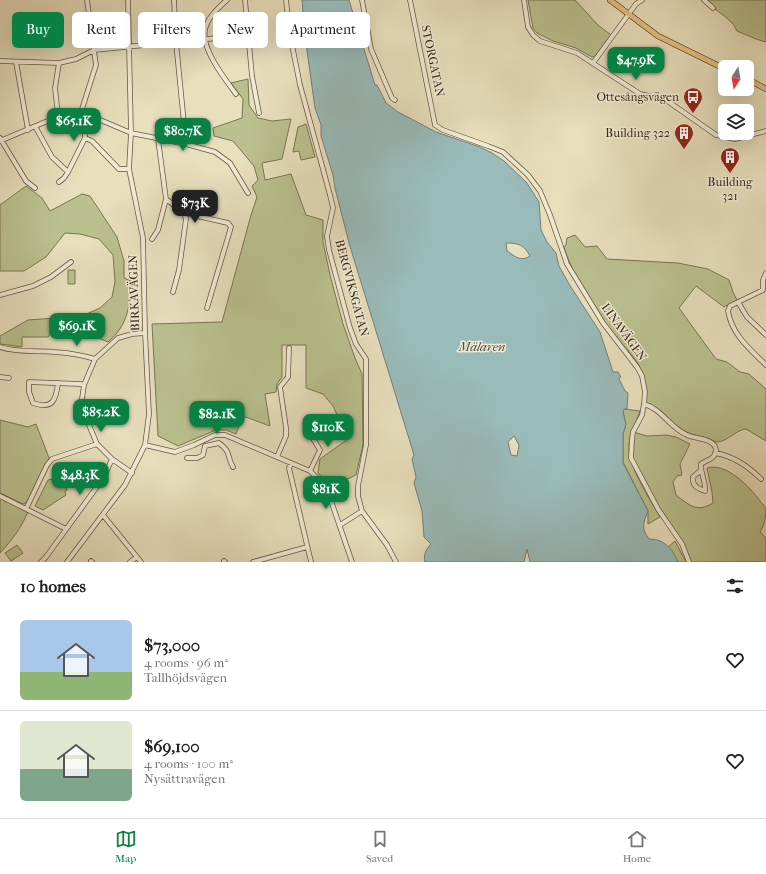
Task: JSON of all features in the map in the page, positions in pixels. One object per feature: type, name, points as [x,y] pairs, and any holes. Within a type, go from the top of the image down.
[{"type":"main road","points":[[610,0],[658,36],[718,65]]},
{"type":"main road","points":[[754,81],[766,85]]},
{"type":"main road","points":[[754,82],[766,89]]},
{"type":"street","points":[[59,182],[68,172],[85,138],[84,113],[82,109],[96,66],[88,0]]},
{"type":"street","name":"BIRKAVÄGEN","points":[[128,0],[128,12]]},
{"type":"street","points":[[174,0],[175,12]]},
{"type":"street","points":[[205,30],[208,21],[216,10],[227,0]]},
{"type":"street","points":[[245,0],[246,12]]},
{"type":"street","name":"BERGVIKSGATAN","points":[[286,0],[297,74],[333,208],[327,236],[328,250],[350,328],[356,344],[366,359],[366,445],[358,487],[358,496],[362,511],[388,545],[396,562]]},
{"type":"street","points":[[362,0],[371,49],[392,98],[395,100]]},
{"type":"street","name":"STORGATAN","points":[[410,0],[436,126]]},
{"type":"street","points":[[524,0],[528,27],[536,38],[550,45],[577,53],[640,94],[662,98],[671,102],[716,135],[735,139],[766,130]]},
{"type":"street","points":[[593,63],[636,4],[642,0]]},
{"type":"street","points":[[704,0],[713,8]]},
{"type":"street","points":[[213,38],[205,39],[215,65],[236,94]]},
{"type":"street","points":[[0,61],[59,63],[76,59],[94,50],[112,48]]},
{"type":"street","name":"BIRKAVÄGEN","points":[[67,562],[103,516],[132,473],[145,445],[150,414],[145,333],[143,238],[129,169],[131,133],[129,48]]},
{"type":"street","points":[[177,48],[186,144]]},
{"type":"street","points":[[249,48],[252,76],[259,113]]},
{"type":"street","points":[[16,62],[28,130]]},
{"type":"street","points":[[35,188],[26,181],[1,140],[36,128],[56,119],[58,115],[55,88],[59,63]]},
{"type":"street","points":[[84,113],[131,133],[186,144],[215,152],[230,163],[248,193]]},
{"type":"street","name":"LINAVÄGEN","points":[[436,126],[503,152],[528,175],[540,191],[546,203],[567,264],[603,323],[637,366],[644,383],[644,404],[642,415],[633,432],[632,458],[658,509],[682,544],[690,562]]},
{"type":"street","points":[[36,128],[52,157],[68,172]]},
{"type":"street","points":[[85,138],[92,141],[119,169],[129,169]]},
{"type":"street","points":[[152,239],[158,230],[166,199],[158,139]]},
{"type":"street","points":[[166,199],[184,213],[228,223],[231,227],[207,308]]},
{"type":"street","points":[[173,292],[179,270],[186,219],[184,213]]},
{"type":"street","points":[[0,295],[33,286],[51,277],[71,262]]},
{"type":"street","points":[[766,273],[762,280],[764,292],[730,306],[728,311],[732,326],[741,340],[766,365]]},
{"type":"street","points":[[738,302],[747,317],[766,335]]},
{"type":"street","points":[[132,473],[112,459],[97,444],[81,406],[84,385],[95,359],[118,338],[132,334],[145,333]]},
{"type":"street","points":[[0,347],[24,351],[55,352],[95,359]]},
{"type":"street","points":[[277,457],[286,436],[280,387],[288,377],[289,348]]},
{"type":"street","points":[[0,377],[8,378]]},
{"type":"street","points":[[58,383],[55,399],[50,405],[41,406],[33,403],[29,392],[29,382],[58,383],[84,385]]},
{"type":"street","points":[[644,404],[655,408],[686,435],[712,443],[715,447],[715,454],[712,458],[701,464],[701,470],[705,481],[705,491],[697,488],[693,483],[693,477],[701,470]]},
{"type":"street","points":[[306,427],[320,450],[310,471]]},
{"type":"street","points":[[145,445],[175,452],[215,435],[225,434],[310,471],[328,492],[352,562]]},
{"type":"street","points":[[186,458],[197,458],[203,456],[205,446],[218,442],[226,448],[233,467]]},
{"type":"street","points":[[26,509],[47,465],[52,459],[97,444]]},
{"type":"street","points":[[715,454],[732,459],[742,464],[761,480]]},
{"type":"street","points":[[41,562],[104,477],[112,459]]},
{"type":"street","points":[[291,463],[289,468],[311,562]]},
{"type":"street","points":[[0,496],[66,529]]},
{"type":"street","points":[[340,525],[362,511]]},
{"type":"street","points":[[103,516],[141,562]]},
{"type":"street","points":[[253,562],[307,547]]},
{"type":"street","points":[[130,562],[136,557]]},
{"type":"green space","points":[[528,0],[575,0],[598,25],[611,35],[595,56],[592,57],[576,48],[553,41],[537,33],[533,28]]},
{"type":"green space","points":[[704,0],[766,0],[766,42],[737,31],[729,20]]},
{"type":"green space","points":[[248,79],[249,105],[258,118],[272,121],[291,119],[282,159],[262,163],[265,180],[291,174],[306,215],[323,220],[323,242],[330,275],[343,324],[362,374],[363,445],[356,475],[331,487],[318,473],[320,459],[348,439],[333,406],[323,394],[306,388],[306,345],[282,345],[282,377],[277,384],[276,392],[265,394],[270,426],[243,416],[236,434],[226,430],[216,430],[178,446],[158,436],[152,324],[222,322],[257,197],[252,186],[258,180],[254,166],[233,141],[214,136],[213,128],[242,118],[243,99],[231,83]]},
{"type":"green space","points":[[306,124],[315,157],[301,160],[299,151],[293,152],[298,127]]},
{"type":"green space","points":[[26,186],[42,198],[50,211],[82,194],[90,196],[117,237],[124,261],[124,278],[133,282],[124,322],[120,329],[108,342],[96,337],[56,328],[48,337],[22,337],[22,347],[0,344],[0,336],[28,320],[82,316],[100,308],[112,297],[115,282],[113,255],[99,239],[80,234],[65,233],[46,257],[24,271],[0,271],[0,205]]},
{"type":"green space","points":[[575,235],[585,247],[597,246],[607,259],[678,263],[708,269],[729,280],[737,300],[724,307],[696,286],[679,308],[716,359],[727,362],[740,372],[749,374],[766,389],[766,441],[746,429],[739,431],[725,440],[715,442],[686,432],[646,402],[646,389],[641,369],[630,353],[606,325],[580,283],[570,263],[564,247],[566,245],[567,238]]},
{"type":"green space","points":[[68,270],[75,270],[75,284],[68,284]]},
{"type":"green space","points":[[624,409],[640,411],[632,431],[629,443],[629,452],[635,471],[660,517],[648,524],[648,511],[623,462],[623,434],[626,424],[623,412]]},
{"type":"green space","points":[[0,420],[28,427],[36,424],[49,458],[27,502],[23,504],[0,493]]},
{"type":"green space","points":[[633,432],[647,436],[666,435],[676,437],[690,444],[680,464],[682,475],[677,476],[673,482],[676,495],[689,505],[698,508],[713,503],[707,468],[714,467],[722,469],[737,477],[744,483],[756,495],[766,509],[763,527],[760,532],[766,538],[766,562],[689,562],[682,544],[672,531],[631,458]]},
{"type":"green space","points":[[52,479],[65,486],[67,490],[65,492],[66,495],[43,510],[35,506],[48,480]]},
{"type":"green space","points":[[0,498],[28,512],[16,534],[0,553]]},
{"type":"green space","points":[[675,541],[686,562],[678,562],[668,547]]},
{"type":"green space","points":[[17,545],[23,553],[11,561],[5,553]]},
{"type":"water","name":"Mälaren","points":[[302,0],[349,0],[353,12],[303,12]]},
{"type":"water","name":"Mälaren","points":[[307,48],[364,48],[375,85],[377,85],[386,103],[398,112],[436,132],[480,147],[492,153],[504,161],[527,183],[539,202],[541,230],[547,242],[556,253],[559,266],[569,284],[600,332],[613,372],[618,372],[621,377],[619,379],[625,391],[628,393],[627,409],[624,409],[623,412],[626,424],[623,434],[623,463],[648,511],[644,523],[645,532],[649,539],[654,539],[667,545],[673,552],[678,562],[530,562],[527,549],[524,562],[425,562],[425,552],[431,544],[424,537],[422,511],[414,483],[416,477],[412,459],[414,455],[349,243],[333,175],[321,136],[321,125],[315,108]],"holes":[[[506,243],[521,245],[526,249],[530,256],[521,259],[507,251]],[[514,436],[519,445],[517,456],[511,455],[508,442]]]},
{"type":"place","name":"Ottesångsvägen","points":[[693,114]]},
{"type":"place","name":"Building 322","points":[[684,150]]},
{"type":"place","name":"Building 321","points":[[730,174]]}]
